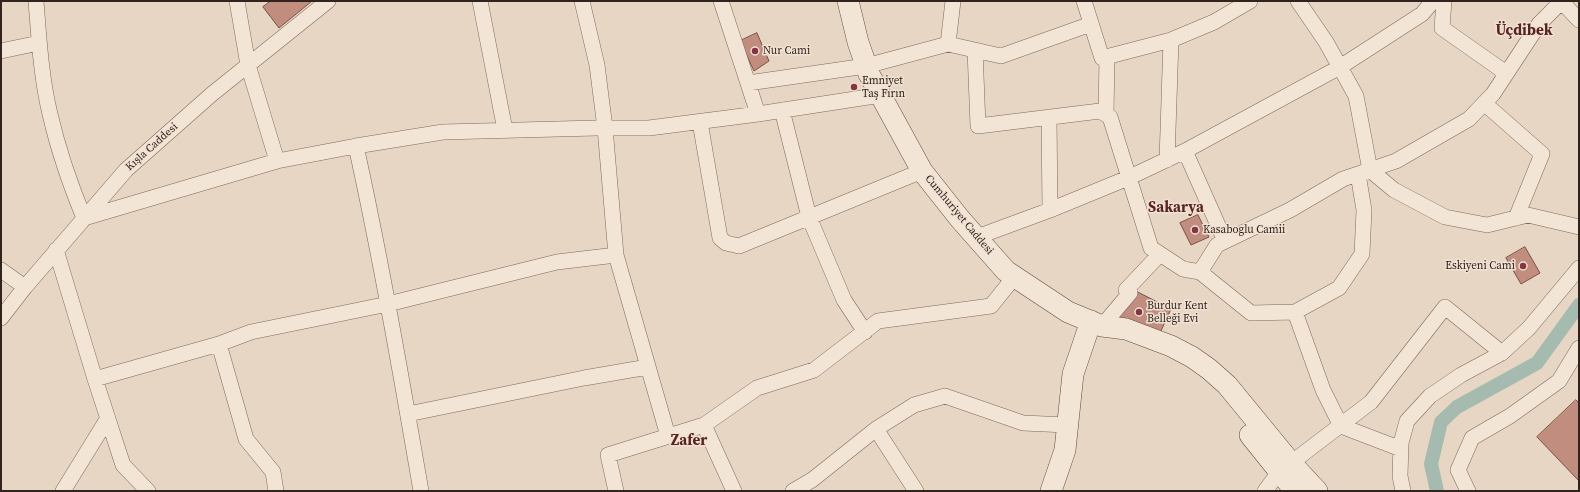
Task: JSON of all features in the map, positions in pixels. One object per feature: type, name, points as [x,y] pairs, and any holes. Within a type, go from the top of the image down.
[{"type":"main road","name":"Cumhuriyet Caddesi","points":[[848,1],[858,42],[866,66],[922,171],[938,193],[1006,271],[1068,312],[1096,324],[1126,329],[1171,346],[1192,357],[1209,369],[1227,385],[1285,468]]},
{"type":"main road","points":[[1051,491],[1064,450],[1073,374],[1096,324]]},
{"type":"main road","points":[[1285,468],[1295,491]]},
{"type":"main road","points":[[1285,468],[1317,491]]},
{"type":"street","points":[[36,1],[39,43],[49,113],[67,175],[84,218],[277,161],[443,132],[649,128],[758,114],[881,95]]},
{"type":"street","points":[[237,1],[248,65],[277,161]]},
{"type":"street","name":"Kışla Caddesi","points":[[1,318],[56,250],[126,170],[212,94],[328,1]]},
{"type":"street","points":[[480,1],[505,130]]},
{"type":"street","points":[[582,1],[597,66],[605,128],[616,255],[668,436]]},
{"type":"street","points":[[721,1],[758,114]]},
{"type":"street","points":[[948,44],[954,1]]},
{"type":"street","points":[[1084,1],[1102,58],[1171,40],[1214,22],[1250,1]]},
{"type":"street","points":[[975,50],[978,126],[1100,111],[1106,114],[1110,117],[1151,248],[1183,269],[1200,272],[1251,312],[1295,312],[1339,288],[1362,254],[1364,210],[1364,172],[1356,96],[1326,42],[1298,1]]},
{"type":"street","points":[[976,237],[1050,210],[1128,178],[1167,160],[1340,67],[1422,14],[1433,1]]},
{"type":"street","points":[[1444,1],[1442,28],[1506,73]]},
{"type":"street","points":[[1200,272],[1217,245],[1290,210],[1343,179],[1396,161],[1469,119],[1493,94],[1539,24],[1561,1],[1579,20]]},
{"type":"street","points":[[748,83],[866,66],[948,44],[1001,56],[1091,24]]},
{"type":"street","points":[[1167,160],[1171,40]]},
{"type":"street","points":[[1,51],[39,43]]},
{"type":"street","points":[[1106,114],[1107,57]]},
{"type":"street","points":[[1484,103],[1542,154],[1516,218]]},
{"type":"street","points":[[782,110],[809,217],[844,300],[865,332]]},
{"type":"street","points":[[1049,118],[1050,210]]},
{"type":"street","points":[[700,122],[720,238],[726,242],[739,246],[922,171]]},
{"type":"street","points":[[356,146],[388,304],[421,491]]},
{"type":"street","points":[[1185,150],[1225,241]]},
{"type":"street","points":[[1364,172],[1445,217],[1487,225],[1528,215],[1579,227]]},
{"type":"street","points":[[56,250],[95,379],[124,465],[148,491]]},
{"type":"street","points":[[1096,324],[1130,293],[1126,290],[1160,254]]},
{"type":"street","points":[[95,379],[220,344],[251,332],[388,304],[557,262],[616,255]]},
{"type":"street","points":[[1403,491],[1400,476],[1401,449],[1407,421],[1430,396],[1461,375],[1502,353],[1529,328],[1579,268]]},
{"type":"street","points":[[1,270],[25,287]]},
{"type":"street","points":[[616,491],[608,455],[704,425],[757,388],[814,370],[878,322],[991,306],[1015,276]]},
{"type":"street","points":[[1265,491],[1285,468],[1371,402],[1446,307],[1502,353]]},
{"type":"street","points":[[1295,312],[1323,390],[1341,426],[1401,449]]},
{"type":"street","points":[[220,344],[246,439],[273,472],[276,491]]},
{"type":"street","points":[[1468,491],[1458,470],[1472,438],[1510,416],[1559,381],[1579,348]]},
{"type":"street","points":[[408,414],[584,378],[648,367]]},
{"type":"street","points":[[792,491],[815,485],[876,429],[914,405],[945,396],[1023,423],[1068,425]]},
{"type":"street","points":[[63,491],[108,418]]},
{"type":"street","points":[[704,425],[734,491]]},
{"type":"street","points":[[876,429],[916,491]]},
{"type":"building","points":[[271,1],[312,1],[279,28],[263,7]]},
{"type":"building","name":"Nur Cami","points":[[757,33],[769,61],[754,71],[740,41]]},
{"type":"building","name":"Kasaboglu Camii","points":[[1198,215],[1209,237],[1191,245],[1180,223]]},
{"type":"building","name":"Eskiyeni Cami","points":[[1525,247],[1540,273],[1521,284],[1506,258]]},
{"type":"building","name":"Burdur Kent Belleği Evi","points":[[1128,287],[1171,309],[1160,333],[1106,315]]},
{"type":"building","points":[[1576,400],[1579,403],[1579,481],[1537,437]]},
{"type":"waterway","points":[[1437,491],[1431,464],[1441,422],[1457,407],[1537,363],[1579,305]]},
{"type":"place","name":"Nur Cami","points":[[755,51]]},
{"type":"place","name":"Emniyet Taş Fırın","points":[[854,87]]},
{"type":"place","name":"Kasaboglu Camii","points":[[1195,230]]},
{"type":"place","name":"Eskiyeni Cami","points":[[1523,266]]},
{"type":"place","name":"Burdur Kent Belleği Evi","points":[[1139,312]]},
{"type":"district","name":"Üçdibek","points":[[1524,31]]},
{"type":"district","name":"Sakarya","points":[[1176,208]]},
{"type":"district","name":"Zafer","points":[[689,441]]}]
